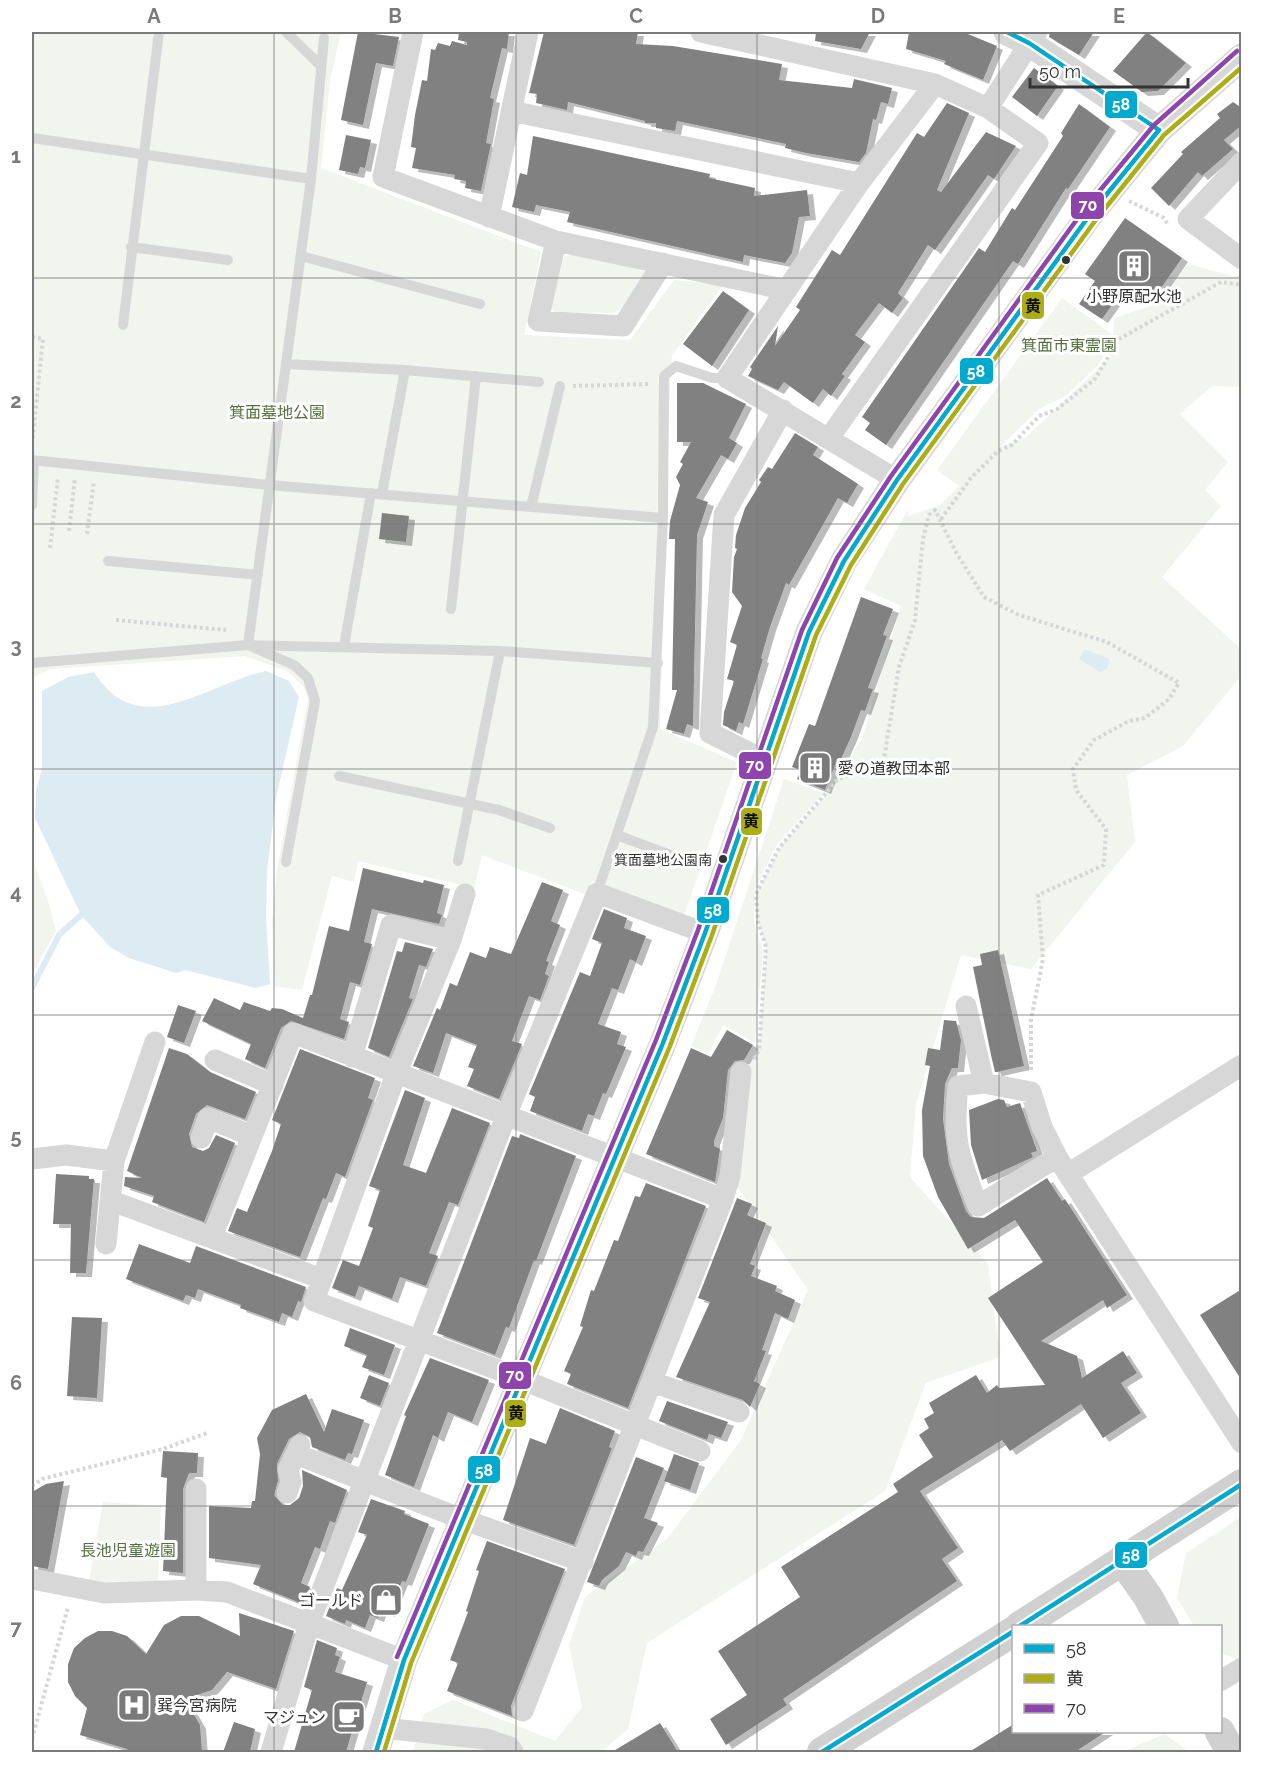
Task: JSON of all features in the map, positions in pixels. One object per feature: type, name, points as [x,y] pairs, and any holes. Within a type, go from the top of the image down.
[{"type":"main road","points":[[1022,1625],[1242,1484]]},
{"type":"main road","points":[[1122,1560],[1163,1625]]},
{"type":"main road","points":[[822,1752],[1012,1632]]},
{"type":"main road","points":[[1221,1733],[1231,1752]]},
{"type":"street","points":[[413,32],[383,177],[556,241],[787,290]]},
{"type":"street","points":[[489,217],[528,32]]},
{"type":"street","points":[[700,32],[934,84],[988,108],[1038,142],[829,438]]},
{"type":"street","points":[[988,108],[1024,35],[1159,130]]},
{"type":"street","points":[[513,1752],[510,1747],[486,1739],[380,1740],[404,1660],[520,1379],[663,1043],[705,933],[808,632],[844,561],[897,480],[1089,216],[1159,130],[1242,57]]},
{"type":"street","points":[[897,480],[727,378],[859,183],[934,84]]},
{"type":"street","points":[[511,111],[859,183]]},
{"type":"street","points":[[1242,162],[1188,219],[1242,259]]},
{"type":"street","points":[[556,241],[538,321],[623,326],[663,263]]},
{"type":"street","points":[[764,760],[710,733],[724,515],[783,410]]},
{"type":"street","points":[[271,1752],[309,1624],[506,1116],[597,892],[705,933]]},
{"type":"street","points":[[465,894],[451,940],[396,1074],[314,1301],[520,1379],[700,1451]]},
{"type":"street","points":[[352,1057],[391,925],[451,940]]},
{"type":"street","points":[[966,1006],[984,1083]]},
{"type":"street","points":[[212,1237],[293,1033],[614,1159],[723,1199]]},
{"type":"street","points":[[106,1244],[107,1216],[112,1201],[114,1161],[155,1042]]},
{"type":"street","points":[[215,1060],[273,1085]]},
{"type":"street","points":[[1242,1065],[1062,1166],[978,1206],[959,1156],[954,1118],[958,1086],[984,1083],[1031,1092],[1041,1127],[1062,1166],[1242,1443]]},
{"type":"street","points":[[523,1711],[723,1199],[729,1176],[741,1072]]},
{"type":"street","points":[[201,1138],[208,1119],[252,1136]]},
{"type":"street","points":[[32,1159],[66,1155],[114,1161]]},
{"type":"street","points":[[112,1201],[322,1279]]},
{"type":"street","points":[[652,1382],[739,1412]]},
{"type":"street","points":[[286,1493],[291,1482],[288,1470],[298,1450],[366,1481],[462,1519],[583,1562]]},
{"type":"street","points":[[196,1489],[196,1590]]},
{"type":"street","points":[[32,1579],[104,1593],[196,1590],[227,1592],[404,1660]]},
{"type":"street","points":[[1222,1680],[1242,1668]]},
{"type":"lane","points":[[123,325],[142,153],[159,32]]},
{"type":"lane","points":[[286,32],[321,66]]},
{"type":"lane","points":[[248,645],[311,179],[324,38]]},
{"type":"lane","points":[[32,138],[311,179]]},
{"type":"lane","points":[[131,247],[228,260]]},
{"type":"lane","points":[[301,256],[480,304]]},
{"type":"lane","points":[[286,364],[405,370],[539,382]]},
{"type":"lane","points":[[597,892],[653,728],[658,663],[663,518],[664,376],[676,366],[712,378],[727,378]]},
{"type":"lane","points":[[344,646],[405,370]]},
{"type":"lane","points":[[452,609],[476,376]]},
{"type":"lane","points":[[531,507],[560,386]]},
{"type":"lane","points":[[32,505],[33,460],[269,485],[663,518]]},
{"type":"lane","points":[[108,561],[258,575]]},
{"type":"lane","points":[[32,663],[248,645],[500,651],[658,663]]},
{"type":"lane","points":[[248,645],[294,666],[309,678],[315,701],[286,862]]},
{"type":"lane","points":[[458,861],[500,651]]},
{"type":"lane","points":[[339,776],[499,810],[550,828]]},
{"type":"lane","points":[[617,835],[694,864]]},
{"type":"path","points":[[941,519],[971,478],[998,452],[1012,445],[1039,416],[1057,409],[1095,379],[1119,339],[1221,282],[1242,285]]},
{"type":"path","points":[[32,338],[43,339],[34,400],[32,445]]},
{"type":"path","points":[[560,386],[664,384]]},
{"type":"path","points":[[50,548],[59,463]]},
{"type":"path","points":[[69,531],[77,465]]},
{"type":"path","points":[[87,534],[95,467]]},
{"type":"path","points":[[741,1072],[751,1063],[759,1050],[766,947],[758,922],[756,894],[779,848],[838,778],[883,765],[899,667],[915,621],[923,539],[929,515],[935,510],[957,554],[984,597],[1019,615],[1107,642],[1179,683],[1169,699],[1145,718],[1129,721],[1094,740],[1073,770],[1076,790],[1106,829],[1104,865],[1038,895],[1043,959],[1030,1020],[1031,1092]]},
{"type":"path","points":[[116,621],[250,632]]},
{"type":"path","points":[[32,1486],[42,1479],[163,1449],[207,1433]]},
{"type":"path","points":[[32,1740],[73,1588]]},
{"type":"green space","name":"箕面墓地公園","points":[[32,32],[341,32],[330,81],[321,168],[541,252],[524,335],[630,340],[674,280],[723,285],[672,356],[670,383],[660,729],[737,762],[684,916],[592,881],[587,895],[482,855],[474,888],[358,861],[354,882],[332,876],[302,990],[274,986],[272,920],[277,870],[308,698],[303,686],[287,671],[245,656],[50,669],[32,678]]},
{"type":"green space","points":[[572,254],[636,268],[646,273],[621,309],[613,313],[555,312],[551,307],[564,257]]},
{"type":"green space","name":"箕面市東霊園","points":[[1189,264],[1231,276],[1241,276],[1241,387],[1212,386],[1180,414],[1228,462],[1205,490],[1221,506],[1162,577],[1241,649],[1241,676],[1183,746],[1127,775],[1135,842],[1031,969],[961,955],[916,1104],[910,1177],[988,1264],[1000,1357],[926,1383],[885,1491],[647,1643],[628,1729],[601,1752],[413,1752],[424,1714],[453,1700],[555,1741],[582,1707],[569,1645],[585,1597],[667,1539],[741,1440],[808,1290],[730,1176],[741,1072],[751,1063],[759,1050],[766,947],[758,922],[756,894],[779,848],[826,795],[862,739],[901,606],[864,589],[908,509],[908,516],[940,505],[959,486],[937,470],[1062,298],[1113,335],[1114,318],[1153,305]],"holes":[[[1113,336],[1112,356],[1026,437],[1000,447],[1039,409],[1066,396],[1100,363]]]},
{"type":"green space","points":[[784,779],[823,793],[776,846],[754,892],[754,922],[763,950],[755,1043],[723,1025],[708,1054],[691,1046],[716,985]]},
{"type":"green space","points":[[32,858],[56,931],[32,975]]},
{"type":"green space","name":"長池児童遊園","points":[[103,1502],[161,1506],[158,1581],[89,1582]]},
{"type":"green space","points":[[1241,1517],[1241,1657],[1237,1659],[1222,1653],[1222,1625],[1193,1625],[1177,1598],[1186,1553]]},
{"type":"green space","points":[[1165,1734],[1189,1752],[1122,1752]]},
{"type":"shaded area","points":[[1085,649],[1110,659],[1107,669],[1100,672],[1079,659]]},
{"type":"shaded area","points":[[266,671],[289,681],[299,697],[276,798],[267,871],[266,919],[270,984],[256,988],[185,970],[176,973],[129,958],[110,947],[81,915],[35,818],[36,791],[42,768],[42,691],[68,677],[94,672],[112,693],[131,704],[152,707],[197,696]]},
{"type":"building","points":[[358,32],[399,37],[393,66],[376,63],[363,125],[341,120]]},
{"type":"building","points":[[459,32],[509,32],[507,49],[502,48],[490,98],[494,99],[486,143],[491,144],[481,191],[465,188],[466,181],[454,179],[455,175],[412,168],[416,148],[411,147],[415,115],[422,80],[427,81],[431,49],[435,50],[438,43],[450,46],[452,41],[467,45],[467,42],[458,40]]},
{"type":"building","points":[[544,32],[638,32],[636,44],[673,46],[782,64],[779,80],[852,88],[854,79],[892,88],[888,104],[881,102],[876,120],[873,119],[866,153],[859,162],[806,153],[785,148],[786,144],[677,121],[675,131],[656,128],[656,123],[645,123],[645,121],[568,102],[567,110],[536,103],[537,94],[529,93]]},
{"type":"building","points":[[816,32],[870,32],[861,49],[815,41]]},
{"type":"building","points":[[909,32],[963,32],[997,46],[983,80],[944,64],[946,61],[906,49]]},
{"type":"building","points":[[1050,32],[1094,32],[1079,55],[1049,37]]},
{"type":"building","points":[[1147,32],[1186,63],[1158,91],[1142,92],[1113,71]]},
{"type":"building","points":[[1034,68],[1058,86],[1037,116],[1012,97]]},
{"type":"building","points":[[1233,102],[1242,108],[1242,125],[1224,140],[1233,149],[1202,176],[1198,172],[1169,206],[1151,188],[1183,154],[1181,152],[1220,118],[1217,114]]},
{"type":"building","points":[[947,103],[969,113],[937,190],[941,192],[986,132],[1016,146],[994,179],[988,175],[935,250],[928,245],[898,293],[903,298],[892,313],[879,303],[855,335],[865,342],[842,374],[845,376],[831,396],[823,389],[813,403],[784,382],[778,390],[748,376],[752,369],[750,367],[778,326],[775,346],[800,310],[796,307],[832,250],[840,255],[917,133],[924,137]]},
{"type":"building","points":[[1079,104],[1110,127],[1068,189],[1066,188],[1018,264],[1013,261],[886,445],[865,430],[870,423],[862,417],[979,248],[985,252],[1012,208],[1015,210],[1063,136],[1061,133]]},
{"type":"building","points":[[346,135],[371,140],[365,168],[360,167],[358,174],[339,170]]},
{"type":"building","points":[[533,136],[710,174],[709,178],[755,188],[754,196],[807,190],[810,216],[799,217],[792,253],[785,263],[744,255],[743,262],[567,222],[570,212],[536,205],[534,212],[512,207],[520,173],[527,175]]},
{"type":"building","name":"小野原配水池","points":[[1125,218],[1182,258],[1154,298],[1115,301],[1102,319],[1079,304],[1095,281],[1085,274]]},
{"type":"building","points":[[723,291],[749,310],[712,366],[683,344]]},
{"type":"building","points":[[677,383],[703,383],[746,404],[729,438],[737,443],[728,459],[721,455],[696,498],[708,502],[697,535],[693,726],[687,724],[684,734],[666,729],[677,690],[672,690],[675,539],[669,539],[670,521],[680,485],[676,477],[683,464],[680,462],[691,442],[677,442]]},
{"type":"building","points":[[795,433],[818,447],[813,455],[858,484],[847,503],[838,498],[789,585],[786,583],[770,627],[761,658],[763,659],[743,724],[739,722],[736,731],[723,725],[724,712],[734,681],[727,679],[737,645],[730,642],[742,606],[732,592],[734,557],[737,549],[735,548],[736,535],[745,508],[761,482],[759,480],[768,467],[772,469]]},
{"type":"building","points":[[382,513],[409,516],[406,542],[379,539]]},
{"type":"building","points":[[861,597],[893,609],[883,635],[887,636],[868,688],[873,689],[865,711],[861,710],[851,737],[841,759],[838,758],[825,790],[797,779],[801,770],[792,767],[809,724],[815,726]]},
{"type":"building","points":[[363,868],[423,883],[424,880],[444,885],[437,913],[442,915],[439,924],[372,909],[364,942],[372,944],[360,985],[350,982],[340,1019],[349,1022],[344,1039],[291,1021],[281,1028],[265,1068],[245,1059],[251,1044],[202,1021],[214,998],[240,1010],[244,1002],[270,1011],[272,1008],[282,1009],[303,1018],[310,995],[312,995],[329,926],[349,931]]},
{"type":"building","points":[[542,882],[563,890],[551,921],[560,925],[546,961],[549,962],[545,974],[549,976],[540,1000],[529,996],[512,1041],[522,1044],[499,1099],[467,1086],[474,1069],[468,1067],[477,1045],[446,1033],[433,1073],[413,1066],[437,1008],[440,1010],[450,983],[457,986],[470,952],[486,958],[490,947],[511,954]]},
{"type":"building","points":[[604,909],[627,918],[624,928],[646,936],[636,962],[630,959],[618,990],[612,988],[598,1024],[621,1032],[617,1044],[626,1047],[606,1094],[603,1093],[594,1116],[588,1114],[582,1131],[530,1111],[535,1097],[529,1094],[580,972],[590,976],[602,943],[592,939]]},
{"type":"building","points":[[405,942],[433,949],[426,967],[419,965],[409,998],[413,999],[389,1057],[368,1048],[397,951],[402,952]]},
{"type":"building","points":[[998,950],[1024,1066],[995,1072],[973,967],[982,965],[980,954]]},
{"type":"building","points":[[178,1005],[196,1011],[184,1043],[167,1037]]},
{"type":"building","points":[[944,1020],[956,1021],[961,1040],[958,1068],[952,1068],[945,1084],[943,1119],[949,1164],[966,1211],[971,1217],[984,1218],[1047,1178],[1062,1201],[1065,1199],[1127,1295],[1107,1308],[1103,1300],[1041,1341],[1077,1356],[1082,1378],[1123,1351],[1137,1373],[1121,1383],[1141,1413],[1103,1438],[1081,1404],[1010,1451],[1002,1440],[920,1491],[958,1548],[942,1559],[957,1581],[783,1699],[787,1705],[726,1745],[710,1719],[747,1695],[718,1651],[800,1597],[781,1567],[898,1492],[893,1484],[933,1457],[919,1435],[929,1428],[924,1419],[934,1413],[929,1403],[976,1375],[987,1393],[997,1385],[999,1388],[1045,1385],[988,1298],[1043,1262],[1015,1220],[968,1249],[938,1197],[923,1156],[922,1110],[930,1066],[925,1065],[928,1048],[940,1050]]},
{"type":"building","points":[[727,1030],[753,1045],[744,1060],[735,1061],[728,1070],[723,1118],[714,1141],[714,1146],[720,1149],[715,1182],[646,1154],[691,1048],[711,1057]]},
{"type":"building","points":[[169,1048],[187,1054],[210,1072],[256,1092],[245,1119],[207,1105],[196,1114],[189,1134],[192,1147],[203,1151],[209,1148],[216,1135],[235,1143],[204,1222],[152,1202],[154,1196],[124,1186],[125,1177],[142,1178],[127,1171]]},
{"type":"building","points":[[300,1049],[375,1078],[368,1098],[373,1100],[345,1177],[336,1173],[326,1199],[323,1198],[300,1257],[228,1231],[237,1208],[247,1212],[272,1151],[281,1124],[272,1120]]},
{"type":"building","points":[[405,1090],[425,1098],[403,1165],[426,1173],[452,1108],[490,1123],[458,1205],[449,1202],[429,1253],[438,1256],[426,1286],[400,1277],[392,1299],[359,1286],[355,1297],[332,1288],[343,1260],[359,1266],[373,1228],[368,1226],[380,1190],[369,1186]]},
{"type":"building","points":[[998,1099],[1004,1100],[1007,1107],[1020,1103],[1037,1151],[1031,1153],[1033,1157],[982,1180],[971,1145],[969,1110]]},
{"type":"building","points":[[520,1134],[576,1156],[509,1328],[506,1327],[495,1355],[437,1333],[512,1136],[519,1138]]},
{"type":"building","points":[[56,1174],[89,1176],[89,1179],[94,1179],[86,1273],[70,1273],[71,1224],[53,1224]]},
{"type":"building","points":[[646,1183],[706,1206],[628,1408],[567,1384],[571,1374],[564,1371],[583,1327],[580,1326],[591,1290],[594,1291],[614,1240],[618,1241],[635,1196],[640,1197]]},
{"type":"building","points":[[737,1198],[752,1204],[747,1215],[766,1223],[750,1264],[755,1266],[751,1276],[777,1286],[775,1291],[795,1300],[788,1319],[775,1313],[762,1350],[766,1351],[754,1381],[760,1384],[750,1407],[743,1400],[676,1377],[710,1302],[698,1298]]},
{"type":"building","points":[[139,1244],[190,1263],[196,1246],[306,1287],[301,1302],[298,1301],[292,1317],[282,1313],[279,1322],[198,1289],[195,1298],[186,1295],[183,1301],[126,1279]]},
{"type":"building","points":[[1242,1289],[1242,1381],[1200,1315]]},
{"type":"building","points":[[72,1317],[102,1318],[97,1398],[67,1396]]},
{"type":"building","points":[[350,1328],[395,1345],[384,1375],[362,1367],[367,1355],[344,1346]]},
{"type":"building","points":[[430,1358],[489,1380],[472,1422],[448,1412],[438,1438],[433,1435],[414,1487],[385,1475],[406,1416],[404,1415]]},
{"type":"building","points":[[369,1375],[389,1383],[380,1406],[360,1398]]},
{"type":"building","points":[[306,1394],[324,1432],[332,1409],[364,1420],[352,1454],[348,1453],[345,1460],[312,1447],[310,1437],[300,1432],[289,1439],[277,1464],[278,1481],[274,1495],[283,1505],[290,1505],[299,1498],[303,1486],[302,1470],[347,1490],[335,1523],[330,1521],[320,1549],[315,1547],[301,1583],[310,1587],[303,1604],[253,1584],[261,1565],[209,1558],[209,1506],[251,1508],[252,1501],[255,1501],[260,1454],[257,1438],[272,1410]]},
{"type":"building","points":[[667,1401],[728,1422],[721,1438],[709,1434],[707,1440],[659,1421]]},
{"type":"building","points":[[560,1408],[615,1431],[609,1447],[612,1448],[574,1545],[503,1520],[530,1438],[546,1444]]},
{"type":"building","points":[[163,1451],[198,1453],[197,1473],[189,1473],[183,1489],[183,1573],[163,1571],[167,1478],[161,1477]]},
{"type":"building","points":[[674,1454],[699,1463],[690,1490],[664,1481]]},
{"type":"building","points":[[636,1457],[664,1468],[644,1518],[658,1523],[643,1552],[638,1551],[636,1556],[626,1552],[619,1566],[602,1580],[599,1586],[587,1582]]},
{"type":"building","points":[[64,1481],[48,1569],[32,1566],[32,1492],[46,1484]]},
{"type":"building","points":[[371,1499],[405,1511],[404,1514],[429,1524],[406,1582],[402,1581],[389,1613],[381,1610],[378,1618],[370,1615],[365,1628],[346,1620],[345,1624],[326,1616],[337,1588],[342,1590],[367,1535],[358,1532]]},
{"type":"building","points":[[487,1541],[565,1569],[511,1706],[512,1716],[447,1691],[458,1663],[450,1660],[468,1612],[466,1611],[479,1571],[476,1570]]},
{"type":"building","name":"巽今宮病院","points":[[239,1613],[294,1631],[276,1689],[227,1672],[212,1690],[185,1699],[200,1725],[202,1752],[128,1752],[127,1749],[80,1735],[87,1708],[75,1696],[68,1682],[68,1664],[74,1648],[85,1638],[98,1631],[112,1631],[127,1636],[146,1654],[164,1625],[181,1616],[199,1616],[240,1636]]},
{"type":"building","points":[[317,1640],[337,1648],[335,1655],[340,1657],[335,1672],[367,1682],[346,1752],[294,1752],[312,1690],[304,1687]]},
{"type":"building","points":[[234,1722],[255,1729],[250,1752],[223,1752]]},
{"type":"building","points":[[660,1723],[678,1752],[612,1752]]},
{"type":"building","points":[[1012,1725],[1012,1733],[1104,1733],[1075,1752],[969,1752]]},
{"type":"waterway","points":[[32,988],[59,935],[81,915]]},
{"type":"transit line","name":"58","points":[[1007,32],[1029,43],[1159,130]]},
{"type":"transit line","name":"70","points":[[397,1657],[656,1040],[698,930],[802,630],[837,558],[891,476],[1083,211],[1154,125],[1237,51]]},
{"type":"transit line","name":"黄","points":[[384,1752],[411,1663],[670,1046],[712,935],[816,635],[851,565],[903,484],[1095,221],[1164,135],[1242,67]]},
{"type":"transit line","name":"58","points":[[376,1752],[404,1660],[663,1043],[705,933],[809,632],[844,561],[897,480],[1089,216],[1159,130]]},
{"type":"transit line","name":"58","points":[[1022,1625],[1242,1484]]},
{"type":"transit line","name":"58","points":[[822,1752],[1012,1632]]},
{"type":"place","name":"小野原配水池","points":[[1134,266]]},
{"type":"place","name":"愛の道教団本部","points":[[815,768]]},
{"type":"place","name":"箕面墓地公園南","points":[[723,859]]},
{"type":"place","name":"ゴールド","points":[[386,1600]]},
{"type":"place","name":"巽今宮病院","points":[[134,1705]]},
{"type":"place","name":"マジュン","points":[[349,1717]]}]
